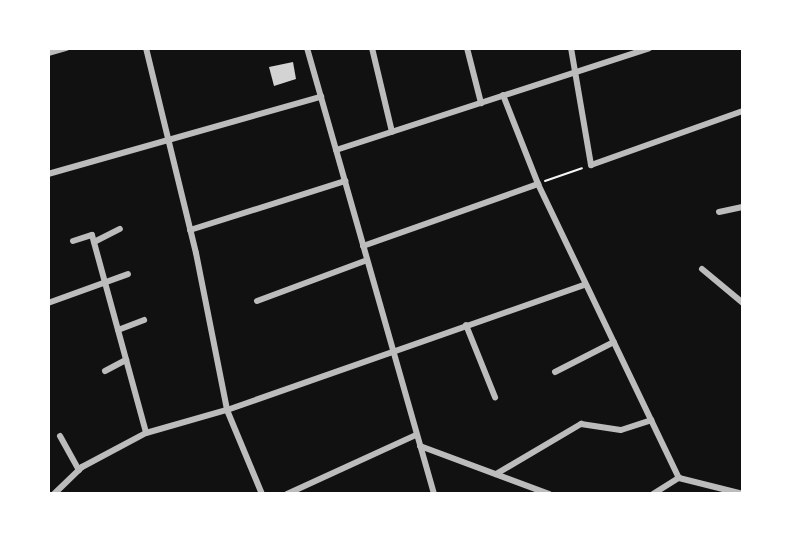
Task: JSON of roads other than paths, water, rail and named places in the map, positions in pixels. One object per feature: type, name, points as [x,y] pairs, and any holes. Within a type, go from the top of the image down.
[{"type":"street","points":[[48,52],[66,48]]},
{"type":"street","points":[[146,48],[190,230],[227,410],[262,494]]},
{"type":"street","points":[[307,48],[434,494]]},
{"type":"street","points":[[372,48],[392,132]]},
{"type":"street","points":[[467,48],[481,103]]},
{"type":"street","points":[[571,48],[591,165],[743,111]]},
{"type":"street","points":[[336,150],[649,48]]},
{"type":"street","points":[[503,95],[538,183],[679,478],[715,490],[743,494]]},
{"type":"street","points":[[48,174],[321,97]]},
{"type":"street","points":[[190,230],[345,181]]},
{"type":"street","points":[[363,246],[538,183]]},
{"type":"street","points":[[719,212],[743,207]]},
{"type":"street","points":[[73,241],[93,239],[120,229]]},
{"type":"street","points":[[93,239],[146,433]]},
{"type":"street","points":[[257,301],[367,261]]},
{"type":"street","points":[[702,269],[743,303]]},
{"type":"street","points":[[48,303],[128,274]]},
{"type":"street","points":[[54,494],[79,470],[146,433],[227,410],[586,284]]},
{"type":"street","points":[[118,330],[144,320]]},
{"type":"street","points":[[466,325],[495,398]]},
{"type":"street","points":[[555,372],[614,342]]},
{"type":"street","points":[[105,371],[126,360]]},
{"type":"street","points":[[496,474],[581,424],[621,430],[651,420]]},
{"type":"street","points":[[287,494],[416,435]]},
{"type":"street","points":[[60,436],[79,470]]},
{"type":"street","points":[[420,446],[549,494]]},
{"type":"street","points":[[653,494],[679,478]]}]
